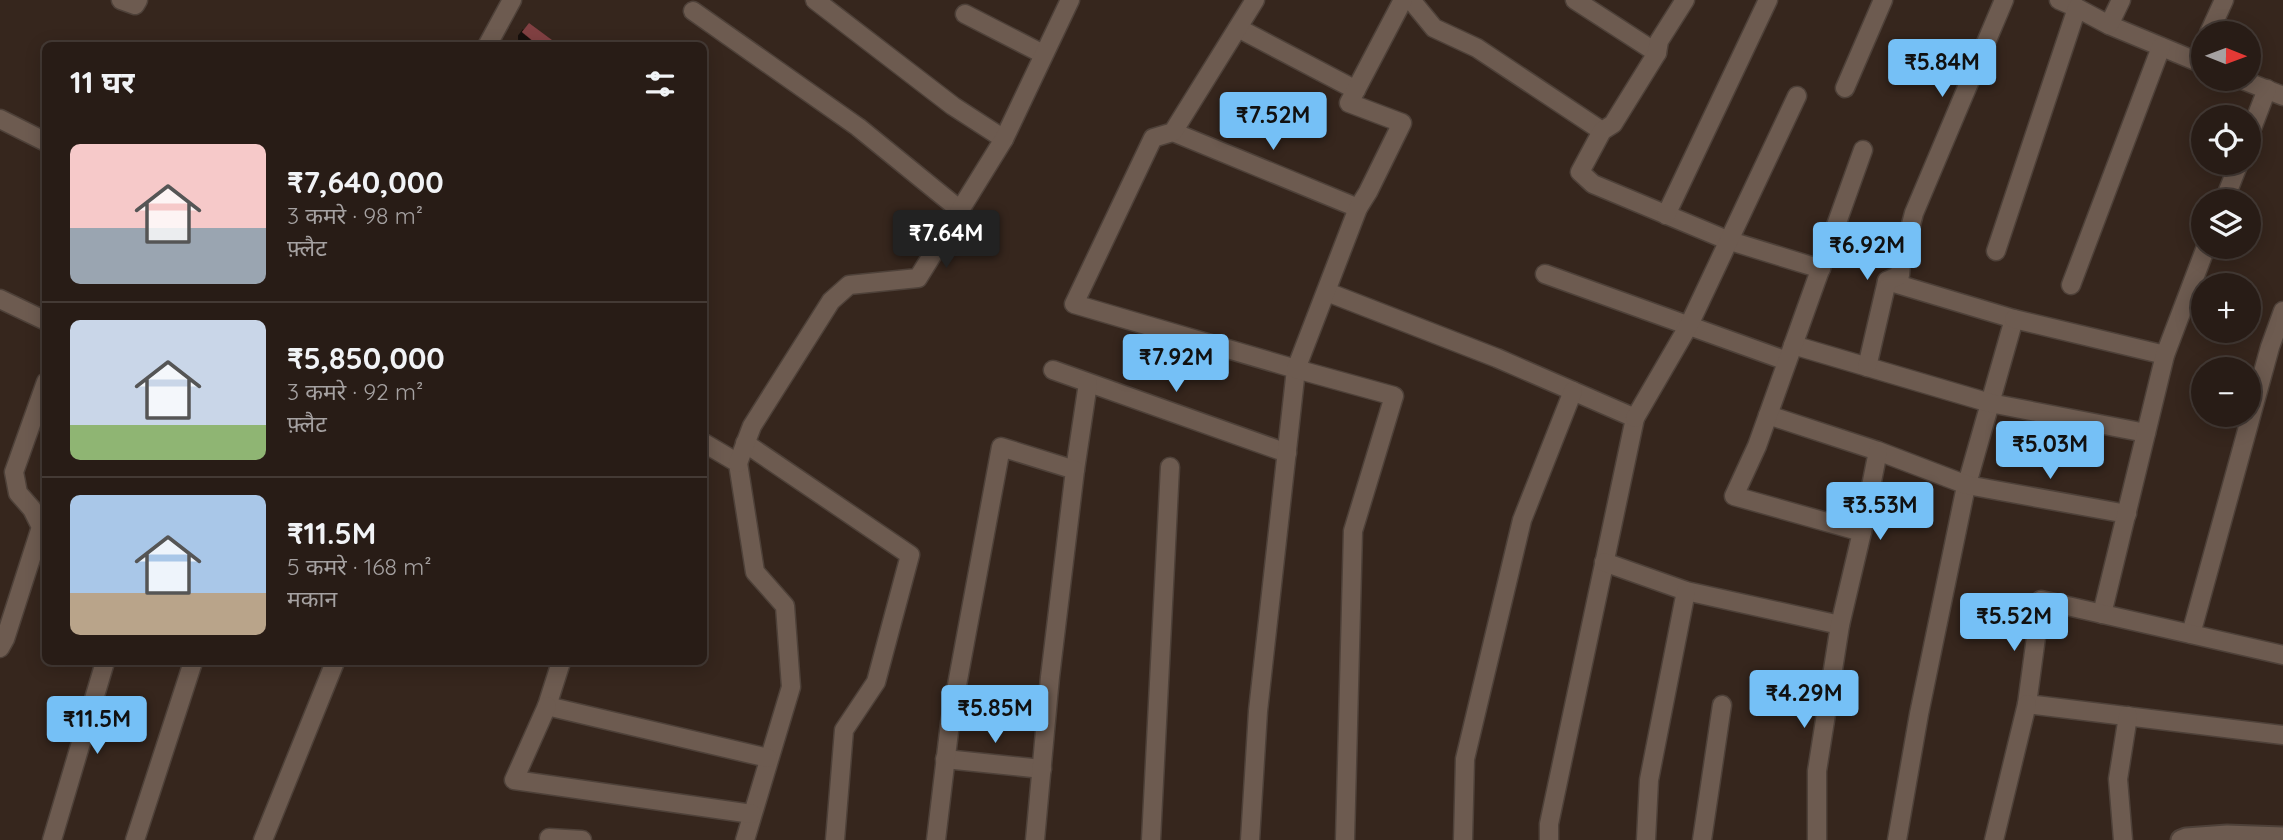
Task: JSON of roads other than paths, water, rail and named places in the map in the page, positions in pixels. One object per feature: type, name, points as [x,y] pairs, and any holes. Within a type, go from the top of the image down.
[{"type":"street","points":[[121,0],[135,5],[138,0]]},
{"type":"street","points":[[489,42],[512,0]]},
{"type":"street","points":[[815,0],[953,106],[1004,139]]},
{"type":"street","points":[[745,840],[791,687],[785,606],[755,572],[738,463],[745,443],[752,426],[831,301],[849,285],[918,278],[1004,139],[1070,0]]},
{"type":"street","points":[[1174,132],[1255,0]]},
{"type":"street","points":[[1250,840],[1258,711],[1296,369],[1358,208],[1402,123],[1349,103],[1403,0]]},
{"type":"street","points":[[1411,0],[1434,28],[1477,48],[1602,131]]},
{"type":"street","points":[[1575,0],[1657,53]]},
{"type":"street","points":[[1685,0],[1659,41],[1657,53],[1613,124],[1602,131],[1580,172],[1593,184],[1727,240],[1821,269]]},
{"type":"street","points":[[1666,215],[1768,0]]},
{"type":"street","points":[[1845,88],[1883,0]]},
{"type":"street","points":[[1887,281],[1900,275],[1900,263],[1914,213],[2004,0]]},
{"type":"street","points":[[2059,0],[2161,47],[2191,54]]},
{"type":"street","points":[[2109,25],[2121,0]]},
{"type":"street","points":[[2214,21],[2224,0]]},
{"type":"street","points":[[1996,251],[2077,8]]},
{"type":"street","points":[[693,11],[858,127],[960,211]]},
{"type":"street","points":[[965,14],[1043,54]]},
{"type":"street","points":[[1238,28],[1356,90]]},
{"type":"street","points":[[2071,285],[2161,47]]},
{"type":"street","points":[[2261,116],[2275,93]]},
{"type":"street","points":[[1549,840],[1549,824],[1635,418],[1689,325],[1797,96]]},
{"type":"street","points":[[0,119],[42,140]]},
{"type":"street","points":[[1345,840],[1353,531],[1394,396],[1074,304],[1153,138],[1174,132],[1358,208]]},
{"type":"street","points":[[1862,532],[1734,496],[1768,415],[1863,150]]},
{"type":"street","points":[[2102,614],[2165,355],[2201,259]]},
{"type":"street","points":[[1545,274],[1689,325],[1790,353],[1867,367],[1990,403],[2146,433]]},
{"type":"street","points":[[1887,281],[2014,319],[2165,355]]},
{"type":"street","points":[[1867,367],[1887,281]]},
{"type":"street","points":[[1327,292],[1497,358],[1635,418]]},
{"type":"street","points":[[0,299],[42,319]]},
{"type":"street","points":[[2191,634],[2270,347],[2283,312]]},
{"type":"street","points":[[1897,840],[1919,714],[1967,485],[2014,319]]},
{"type":"street","points":[[1053,370],[1287,453]]},
{"type":"street","points":[[1035,840],[1050,677],[1088,383]]},
{"type":"street","points":[[1463,840],[1465,759],[1522,520],[1573,391]]},
{"type":"street","points":[[0,648],[41,527],[32,509],[18,493],[14,472],[42,393]]},
{"type":"street","points":[[1768,415],[1878,451],[1967,485],[2127,514]]},
{"type":"street","points":[[745,443],[910,555],[876,682],[844,730],[835,840]]},
{"type":"street","points":[[707,445],[738,463]]},
{"type":"street","points":[[936,840],[950,723],[1001,447],[1075,470]]},
{"type":"street","points":[[1816,840],[1817,771],[1840,625],[1878,451]]},
{"type":"street","points":[[1151,840],[1170,467]]},
{"type":"street","points":[[1604,562],[1685,591],[1840,625]]},
{"type":"street","points":[[1646,840],[1648,780],[1685,591]]},
{"type":"street","points":[[1994,840],[2027,704],[2041,600],[2283,655]]},
{"type":"street","points":[[52,840],[104,665]]},
{"type":"street","points":[[135,840],[192,665]]},
{"type":"street","points":[[263,840],[334,665]]},
{"type":"street","points":[[560,665],[547,706],[514,780],[752,814]]},
{"type":"street","points":[[2027,704],[2283,735]]},
{"type":"street","points":[[1702,840],[1721,705]]},
{"type":"street","points":[[547,706],[768,758]]},
{"type":"street","points":[[2123,840],[2118,779],[2128,716]]},
{"type":"street","points":[[946,759],[1042,769]]},
{"type":"street","points":[[2184,839],[2227,835],[2283,837]]},
{"type":"street","points":[[549,838],[582,840]]}]
